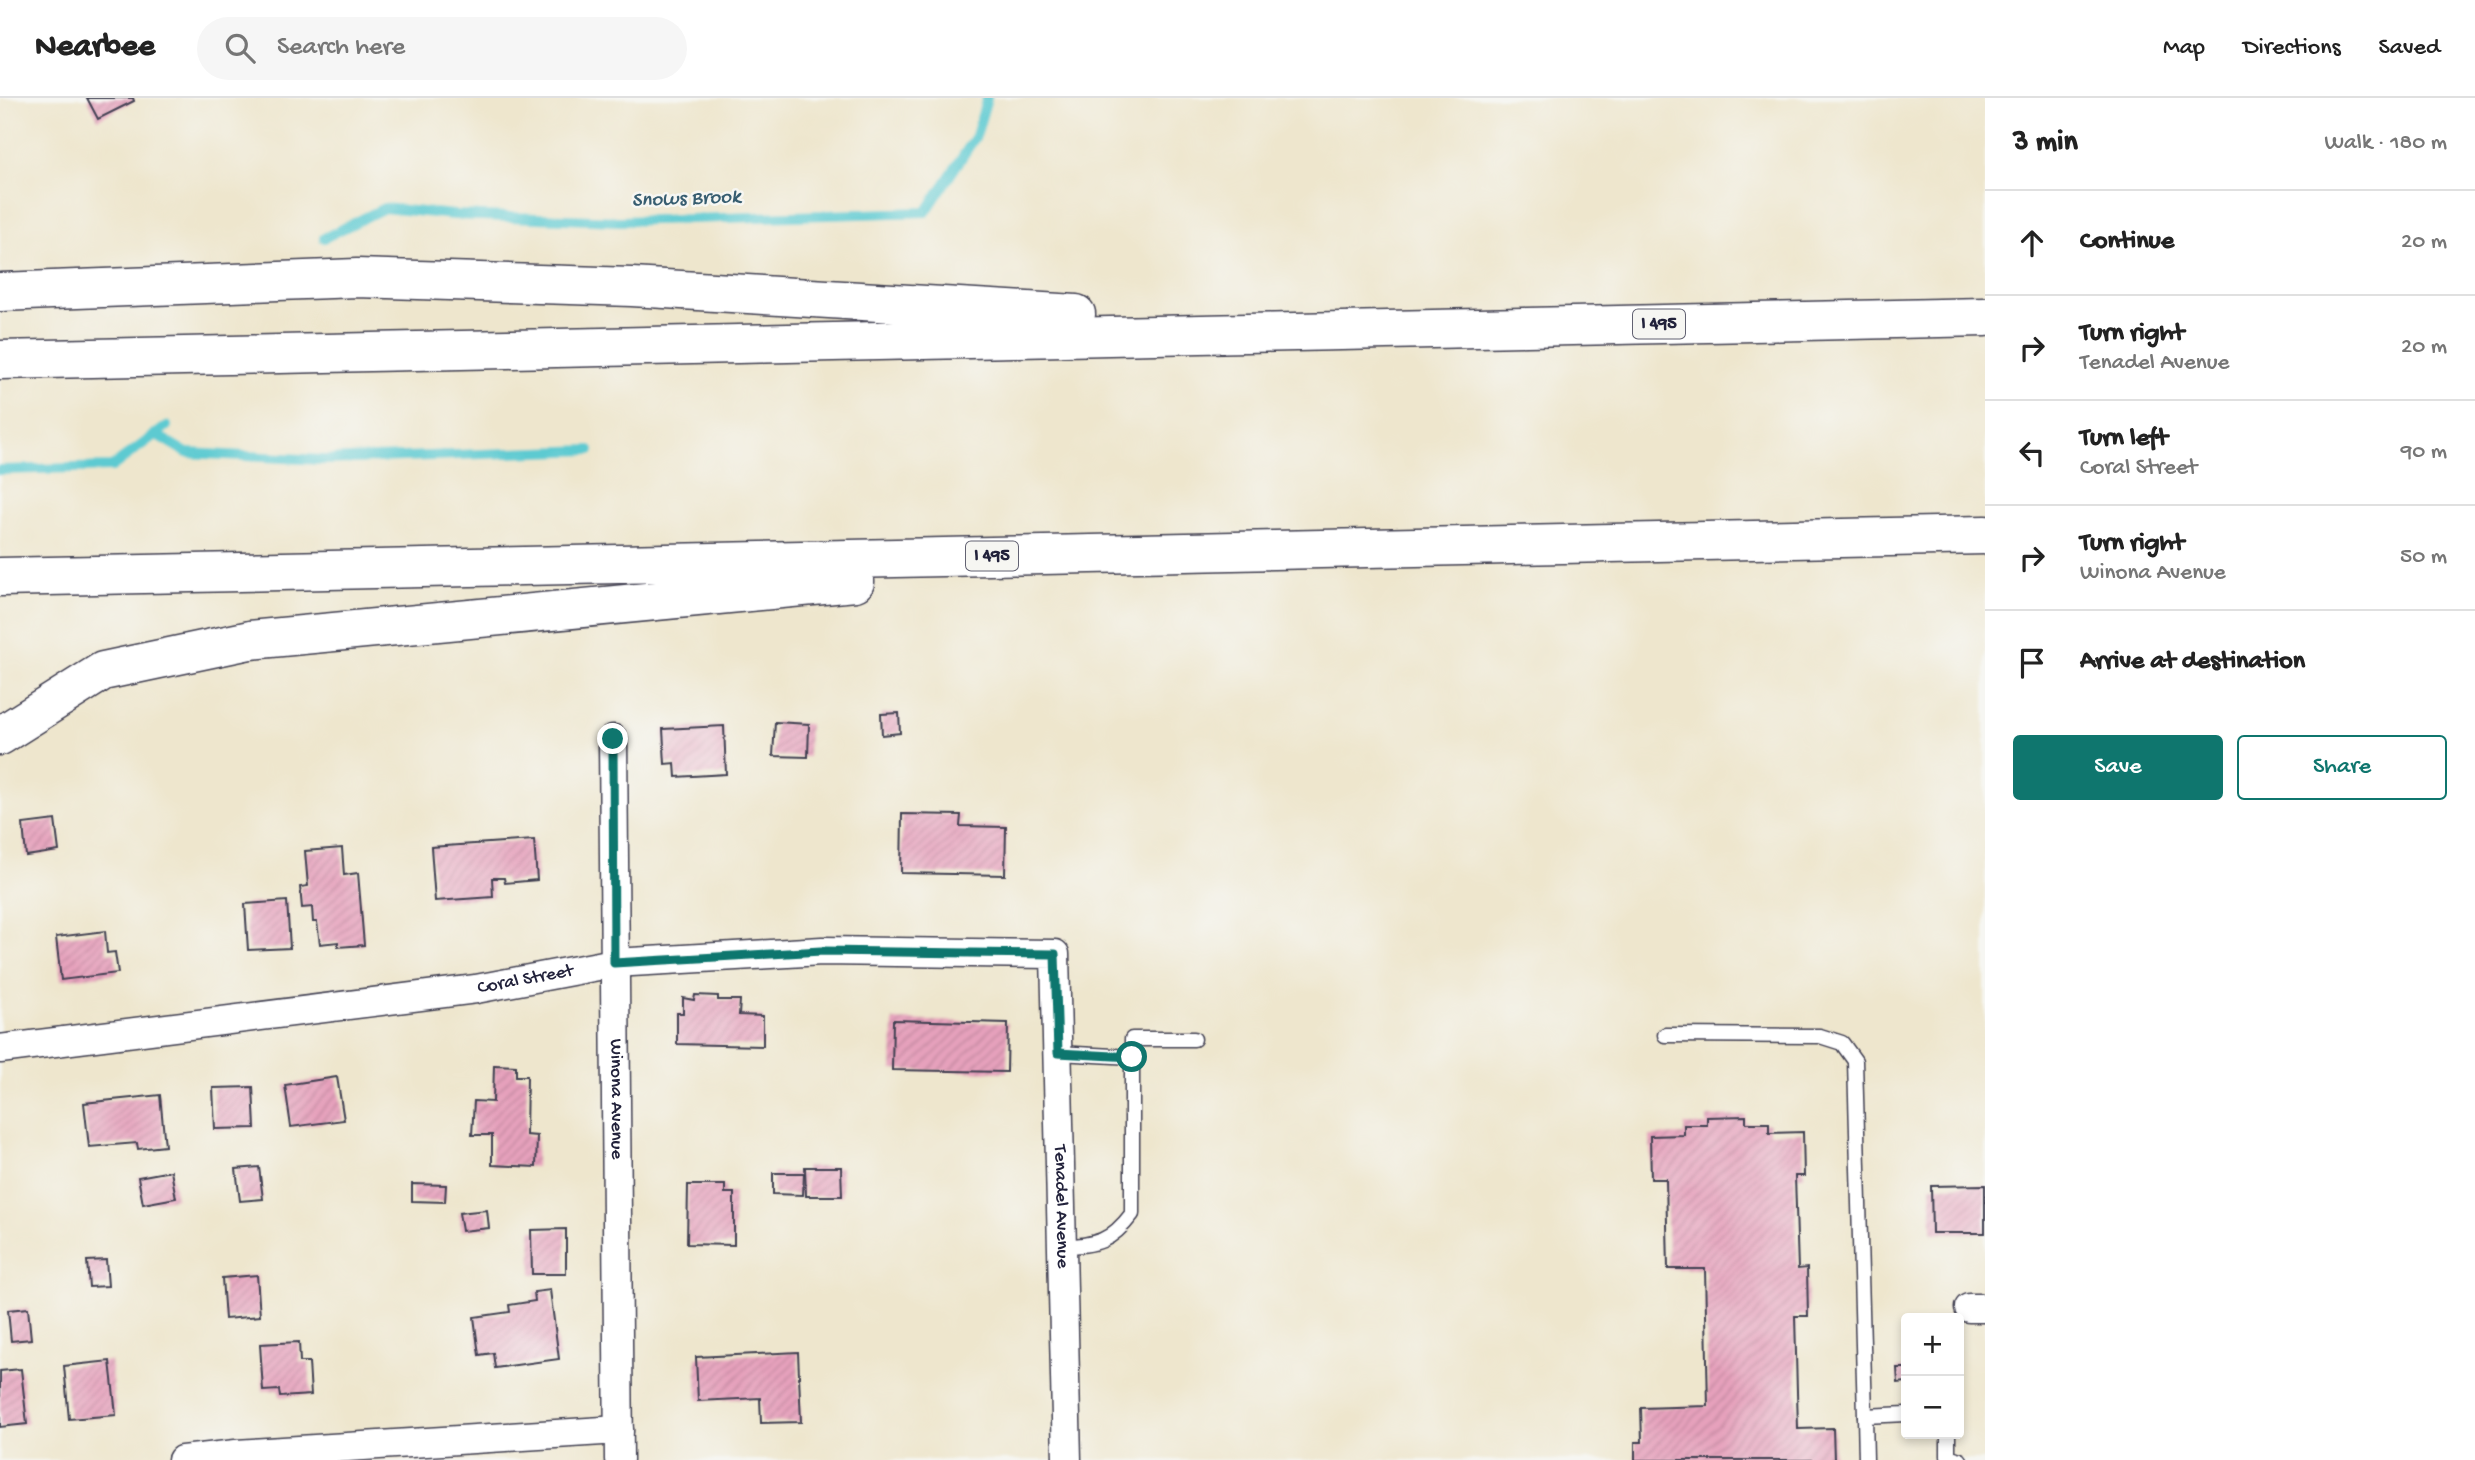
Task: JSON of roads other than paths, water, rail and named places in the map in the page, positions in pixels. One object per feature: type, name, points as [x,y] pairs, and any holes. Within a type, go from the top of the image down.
[{"type":"highway","points":[[0,292],[357,278],[398,279],[632,286],[1333,331]]},
{"type":"highway","name":"I 495","points":[[0,360],[1985,317]]},
{"type":"highway","name":"I 495","points":[[0,577],[1985,535]]},
{"type":"highway","points":[[0,736],[103,671],[250,640],[1137,553]]},
{"type":"street","name":"Winona Avenue","points":[[613,739],[619,1460]]},
{"type":"street","name":"Coral Street","points":[[0,1049],[476,989],[614,963],[821,951],[1055,954]]},
{"type":"street","name":"Tenadel Avenue","points":[[1055,954],[1067,1460]]},
{"type":"street","points":[[182,1460],[236,1454],[619,1430]]},
{"type":"lane","points":[[1665,1035],[1820,1036],[1842,1043],[1855,1061],[1866,1460]]},
{"type":"lane","points":[[1062,1247],[1097,1244],[1121,1230],[1132,1214],[1132,1039],[1194,1039]]},
{"type":"lane","points":[[1058,1053],[1132,1057]]},
{"type":"lane","points":[[1865,1416],[1901,1414]]},
{"type":"lane","points":[[1949,1439],[1952,1459]]},
{"type":"waterway","name":"Snows Brook","points":[[324,238],[384,208],[454,215],[620,221],[926,212],[976,136],[987,98]]},
{"type":"waterway","name":"Snows Brook","points":[[0,470],[112,467],[167,426]]},
{"type":"waterway","points":[[155,434],[187,453],[323,460],[590,450]]}]
